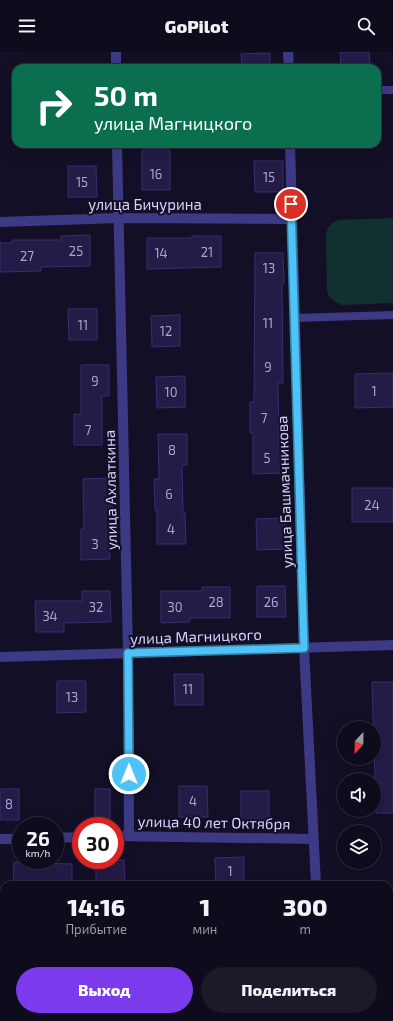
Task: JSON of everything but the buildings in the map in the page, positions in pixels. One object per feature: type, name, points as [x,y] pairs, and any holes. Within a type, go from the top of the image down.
[{"type":"street","points":[[116,52],[116,64]]},
{"type":"street","points":[[288,52],[289,64]]},
{"type":"street","name":"улица Ахлаткина","points":[[118,148],[128,653],[129,835]]},
{"type":"street","name":"улица Башмачникова","points":[[290,148],[304,648],[316,881]]},
{"type":"street","name":"улица Бичурина","points":[[0,222],[119,218],[291,219]]},
{"type":"street","name":"улица Магницкого","points":[[0,657],[393,645]]},
{"type":"street","name":"улица 40 лет Октября","points":[[124,835],[313,839]]},
{"type":"street","points":[[0,839],[12,839]]},
{"type":"lane","points":[[381,90],[393,90]]},
{"type":"lane","points":[[294,318],[393,316]]},
{"type":"green space","points":[[393,218],[393,303],[342,305],[329,297],[327,292],[326,234],[332,223],[339,220]]},
{"type":"route","points":[[129,774],[128,653],[304,648],[291,204]]}]
